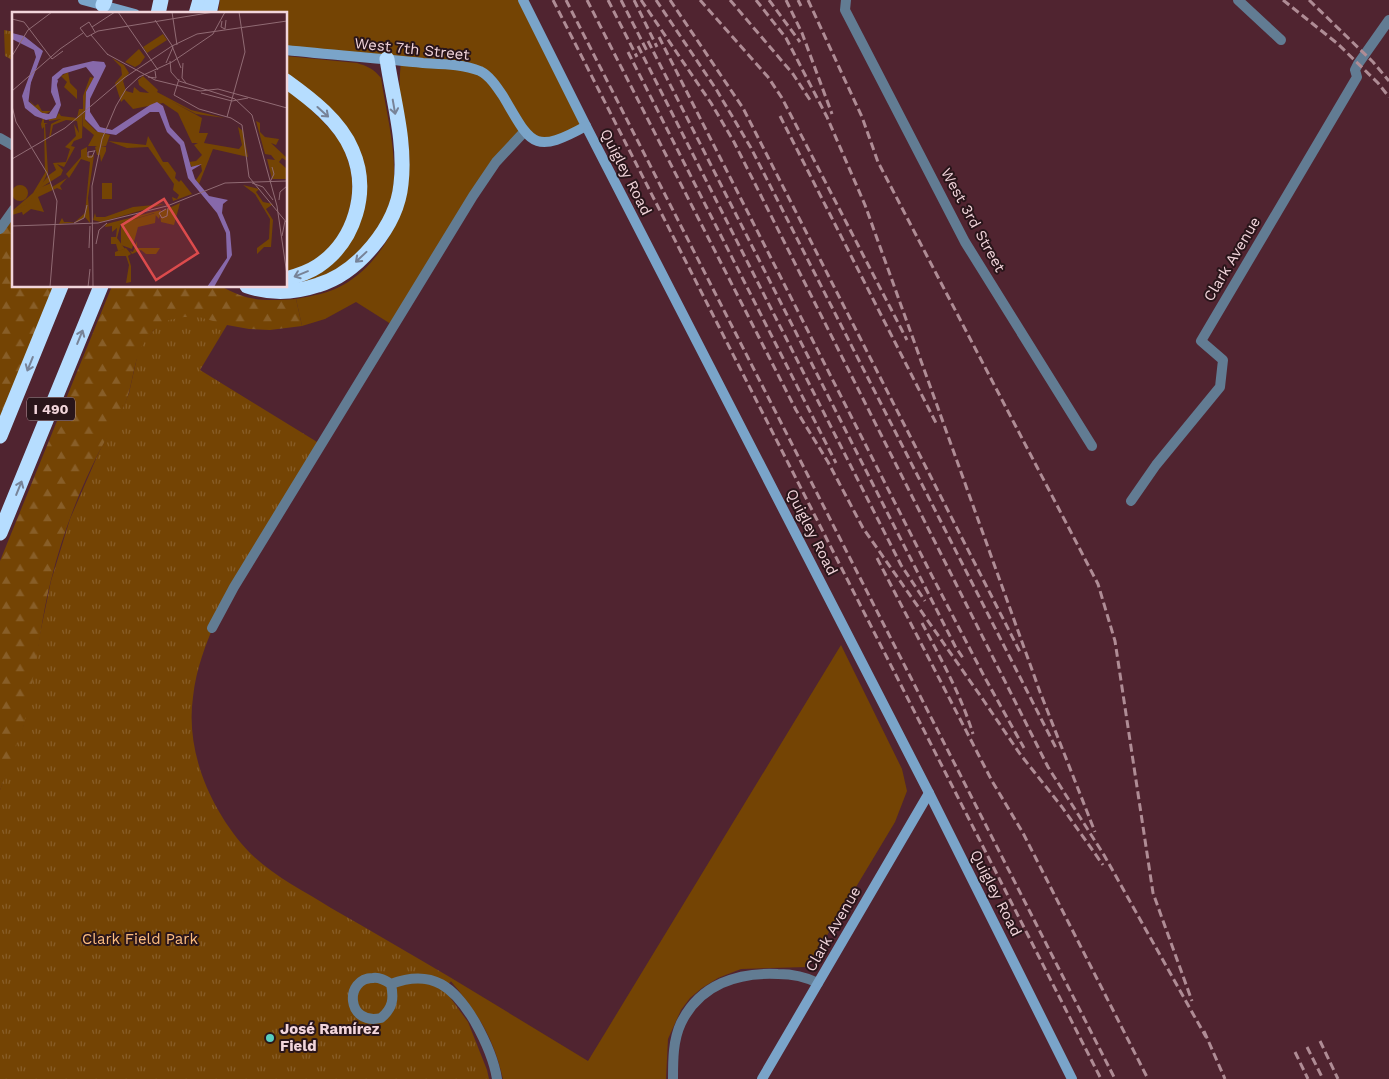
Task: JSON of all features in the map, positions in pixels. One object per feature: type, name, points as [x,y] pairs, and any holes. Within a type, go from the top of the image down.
[{"type":"highway","points":[[254,288],[287,292],[320,285],[346,270],[361,258],[380,237],[397,202],[402,168],[401,146],[387,59]]},
{"type":"highway","points":[[288,83],[330,118],[342,132],[352,149],[360,186],[355,218],[341,244],[330,257],[317,266],[288,278]]},
{"type":"highway","name":"I 490","points":[[0,436],[60,288]]},
{"type":"highway","name":"I 490","points":[[0,533],[100,288]]},
{"type":"street","points":[[83,0],[104,2],[128,12]]},
{"type":"street","name":"Quigley Road","points":[[523,0],[929,793],[1072,1079]]},
{"type":"street","name":"West 3rd Street","points":[[846,0],[845,10],[965,242],[1092,446]]},
{"type":"street","points":[[1238,0],[1281,40]]},
{"type":"street","name":"Clark Avenue","points":[[1131,501],[1156,465],[1220,387],[1223,360],[1201,341],[1357,78],[1355,70],[1358,64],[1389,20]]},
{"type":"street","name":"West 7th Street","points":[[288,50],[464,67],[480,71],[498,88],[524,132]]},
{"type":"street","points":[[212,628],[234,587],[473,196],[496,162],[524,132],[531,139],[540,143],[552,142],[565,138],[586,126]]},
{"type":"street","points":[[0,138],[12,145]]},
{"type":"street","points":[[0,229],[12,212]]},
{"type":"street","name":"Clark Avenue","points":[[762,1079],[929,793]]},
{"type":"street","points":[[673,1079],[674,1053],[680,1025],[687,1012],[708,991],[722,982],[754,974],[794,974],[805,976],[818,983]]},
{"type":"street","points":[[392,984],[393,1002],[381,1018],[368,1019],[360,1015],[354,1008],[352,1000],[354,992],[366,978],[380,978],[392,984],[411,978],[427,979],[448,988],[458,995],[483,1035],[490,1051],[497,1079]]},
{"type":"green space","points":[[220,0],[523,0],[586,126],[552,142],[524,132],[496,162],[394,326],[356,302],[325,319],[302,326],[296,299],[332,290],[358,275],[382,249],[398,218],[407,183],[409,166],[408,139],[400,95],[401,61],[288,50],[288,12],[218,12]]},
{"type":"green space","points":[[4,30],[12,32],[12,60],[5,56]]},
{"type":"green space","points":[[288,56],[357,63],[376,72],[381,78],[390,128],[394,165],[393,192],[382,221],[373,235],[351,259],[339,268],[326,276],[304,283],[303,280],[350,240],[357,152],[288,79]]},
{"type":"green space","points":[[288,90],[306,105],[338,139],[348,160],[352,182],[352,197],[349,211],[337,238],[317,260],[302,269],[288,273]]},
{"type":"green space","points":[[12,212],[12,288],[64,288],[0,442],[0,229]]},
{"type":"green space","points":[[111,288],[225,288],[249,298],[296,299],[302,326],[270,330],[227,325],[155,329],[147,339],[137,358],[123,409],[84,483],[60,547],[45,609],[28,708],[18,743],[0,790],[0,561]]},
{"type":"green space","name":"Clark Field Park","points":[[199,317],[227,325],[200,370],[322,445],[217,618],[205,647],[194,687],[192,718],[193,739],[204,781],[213,801],[236,837],[250,853],[269,869],[289,883],[453,979],[444,989],[468,1022],[489,1079],[0,1079],[0,790],[23,727],[51,581],[70,519],[99,452],[123,408],[129,393],[138,353],[145,340],[155,329],[169,320]]},
{"type":"green space","points":[[841,645],[902,769],[907,791],[895,822],[808,967],[741,969],[718,978],[702,988],[690,998],[681,1010],[668,1039],[666,1079],[503,1079],[494,1050],[483,1026],[450,980],[453,979],[588,1061]]},
{"type":"railway","points":[[553,0],[1101,1079]]},
{"type":"railway","points":[[566,0],[1115,1079]]},
{"type":"railway","points":[[587,0],[796,410],[828,462],[863,528],[1020,754],[1062,807],[1103,865]]},
{"type":"railway","points":[[608,0],[637,57]]},
{"type":"railway","points":[[621,0],[647,51]]},
{"type":"railway","points":[[634,0],[657,47]]},
{"type":"railway","points":[[641,0],[711,103],[734,142],[1048,767],[1104,855],[1206,1037]]},
{"type":"railway","points":[[656,0],[716,89],[751,148],[1057,750]]},
{"type":"railway","points":[[670,0],[743,108],[1020,652]]},
{"type":"railway","points":[[700,0],[768,77],[782,98],[907,340]]},
{"type":"railway","points":[[730,0],[793,74],[812,103]]},
{"type":"railway","points":[[756,0],[786,38],[827,117],[865,205],[1040,692],[1095,832]]},
{"type":"railway","points":[[769,0],[800,42]]},
{"type":"railway","points":[[786,0],[802,33],[832,114]]},
{"type":"railway","points":[[798,0],[801,6]]},
{"type":"railway","points":[[808,0],[862,117],[878,162],[1098,584],[1115,641],[1153,893],[1192,1001]]},
{"type":"railway","points":[[1283,0],[1338,44],[1378,83],[1389,97]]},
{"type":"railway","points":[[1309,0],[1373,62],[1389,81]]},
{"type":"railway","points":[[659,37],[930,572],[1024,748]]},
{"type":"railway","points":[[648,41],[955,646],[963,658]]},
{"type":"railway","points":[[638,46],[901,565],[925,601]]},
{"type":"railway","points":[[628,52],[836,463]]},
{"type":"railway","points":[[780,116],[937,425]]},
{"type":"railway","points":[[877,558],[992,781],[1023,833],[1148,1079]]},
{"type":"railway","points":[[922,623],[957,691],[973,734]]},
{"type":"railway","points":[[1204,1031],[1225,1079]]},
{"type":"railway","points":[[1320,1041],[1338,1079]]},
{"type":"railway","points":[[1307,1047],[1323,1079]]},
{"type":"railway","points":[[1295,1052],[1308,1079]]},
{"type":"place","name":"José Ramírez Field","points":[[270,1038]]}]
